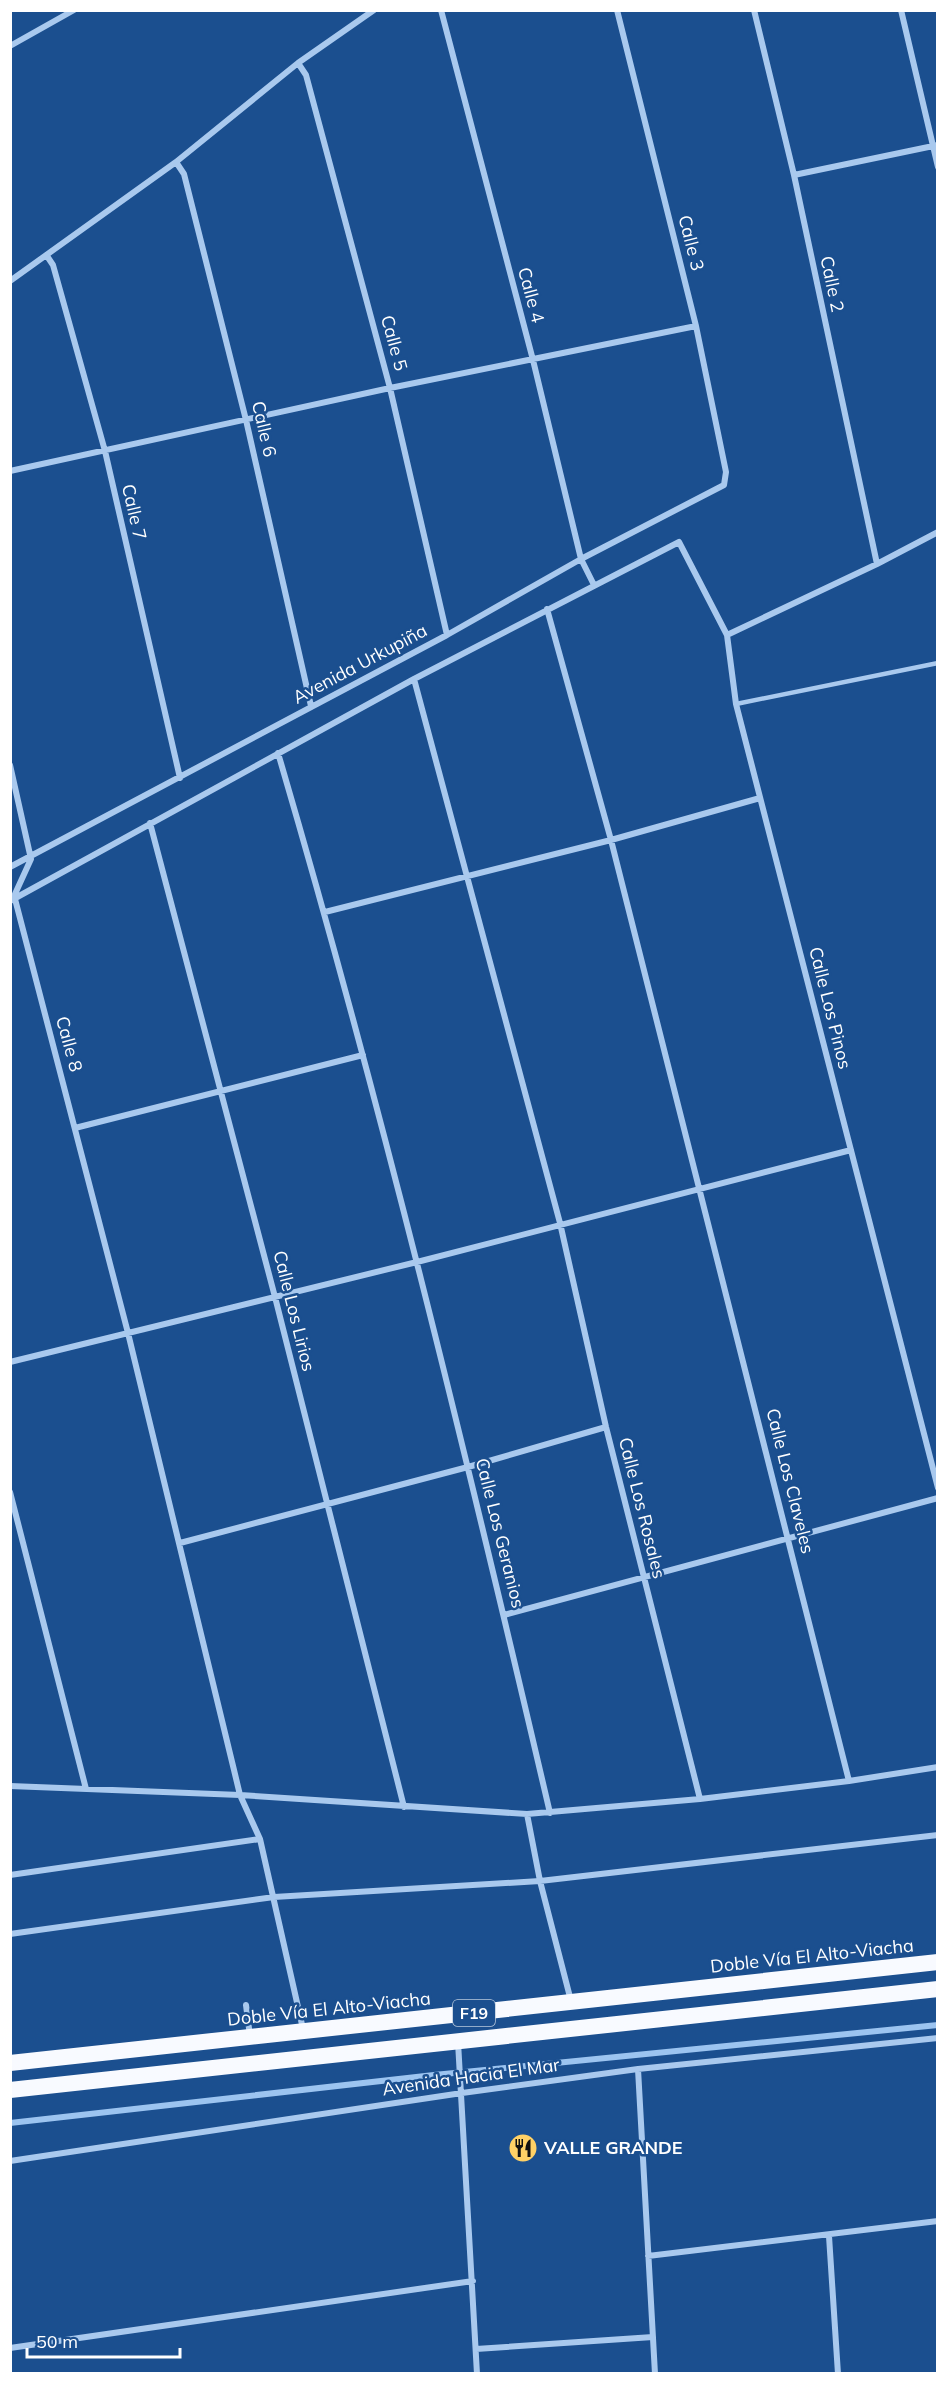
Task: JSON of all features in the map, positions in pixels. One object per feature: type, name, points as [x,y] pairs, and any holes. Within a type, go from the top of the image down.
[{"type":"highway","name":"Doble Vía El Alto-Viacha","points":[[10,2063],[938,1962]]},
{"type":"highway","name":"F19","points":[[10,2090],[459,2048],[938,1989]]},
{"type":"street","points":[[10,46],[74,10]]},
{"type":"street","points":[[10,281],[176,162],[298,63],[374,10]]},
{"type":"street","name":"Calle 4","points":[[441,10],[533,360],[581,559],[594,585]]},
{"type":"street","name":"Calle 3","points":[[618,10],[696,326],[726,472],[724,485]]},
{"type":"street","name":"Calle 2","points":[[754,10],[794,176],[878,564]]},
{"type":"street","points":[[901,10],[935,145],[938,166]]},
{"type":"street","name":"Calle 5","points":[[298,63],[306,75],[390,388],[447,635]]},
{"type":"street","points":[[794,176],[935,145]]},
{"type":"street","name":"Calle 6","points":[[176,162],[183,174],[246,420],[311,706]]},
{"type":"street","name":"Calle 7","points":[[47,256],[53,265],[105,451],[180,778]]},
{"type":"street","points":[[10,471],[390,388],[696,326]]},
{"type":"street","name":"Avenida Urkupiña","points":[[10,867],[447,635],[581,559],[724,485]]},
{"type":"street","points":[[727,635],[878,564],[938,532]]},
{"type":"street","name":"Calle Los Pinos","points":[[594,585],[680,542],[727,635],[736,704],[938,1488]]},
{"type":"street","points":[[13,900],[414,679],[594,585]]},
{"type":"street","name":"Calle Los Claveles","points":[[548,609],[611,840],[849,1781]]},
{"type":"street","name":"Calle Los Rosales","points":[[414,679],[560,1223],[606,1427],[700,1799]]},
{"type":"street","name":"Calle Los Geranios","points":[[278,753],[325,912],[417,1262],[550,1813]]},
{"type":"street","points":[[10,765],[31,855],[13,900]]},
{"type":"street","points":[[325,912],[611,840],[760,798]]},
{"type":"street","name":"Calle Los Lirios","points":[[150,823],[275,1297],[404,1807]]},
{"type":"street","name":"Calle 8","points":[[13,900],[128,1333],[240,1794],[260,1839],[304,2031]]},
{"type":"street","points":[[75,1128],[363,1055]]},
{"type":"street","points":[[10,1362],[417,1262],[560,1223],[850,1150]]},
{"type":"street","points":[[180,1543],[327,1506],[606,1427]]},
{"type":"street","points":[[10,1492],[86,1789]]},
{"type":"street","points":[[504,1616],[644,1576],[938,1498]]},
{"type":"street","points":[[10,1786],[240,1794],[527,1814],[700,1799],[849,1781],[938,1767]]},
{"type":"street","points":[[527,1814],[540,1881],[571,2002]]},
{"type":"street","points":[[10,1934],[274,1897],[540,1881],[938,1835]]},
{"type":"street","points":[[10,1875],[260,1839]]},
{"type":"street","points":[[246,2005],[250,2037]]},
{"type":"street","name":"Avenida Hacia El Mar","points":[[10,2160],[638,2069],[938,2038]]},
{"type":"street","points":[[459,2048],[477,2373]]},
{"type":"street","points":[[638,2069],[655,2373]]},
{"type":"street","points":[[648,2256],[829,2236],[938,2221]]},
{"type":"street","points":[[829,2236],[838,2373]]},
{"type":"street","points":[[10,2348],[473,2281]]},
{"type":"street","points":[[476,2349],[653,2337]]},
{"type":"lane","points":[[736,704],[938,663]]},
{"type":"waterway","points":[[10,2123],[434,2075],[938,2025]]},
{"type":"place","name":"VALLE GRANDE","points":[[523,2148]]}]
